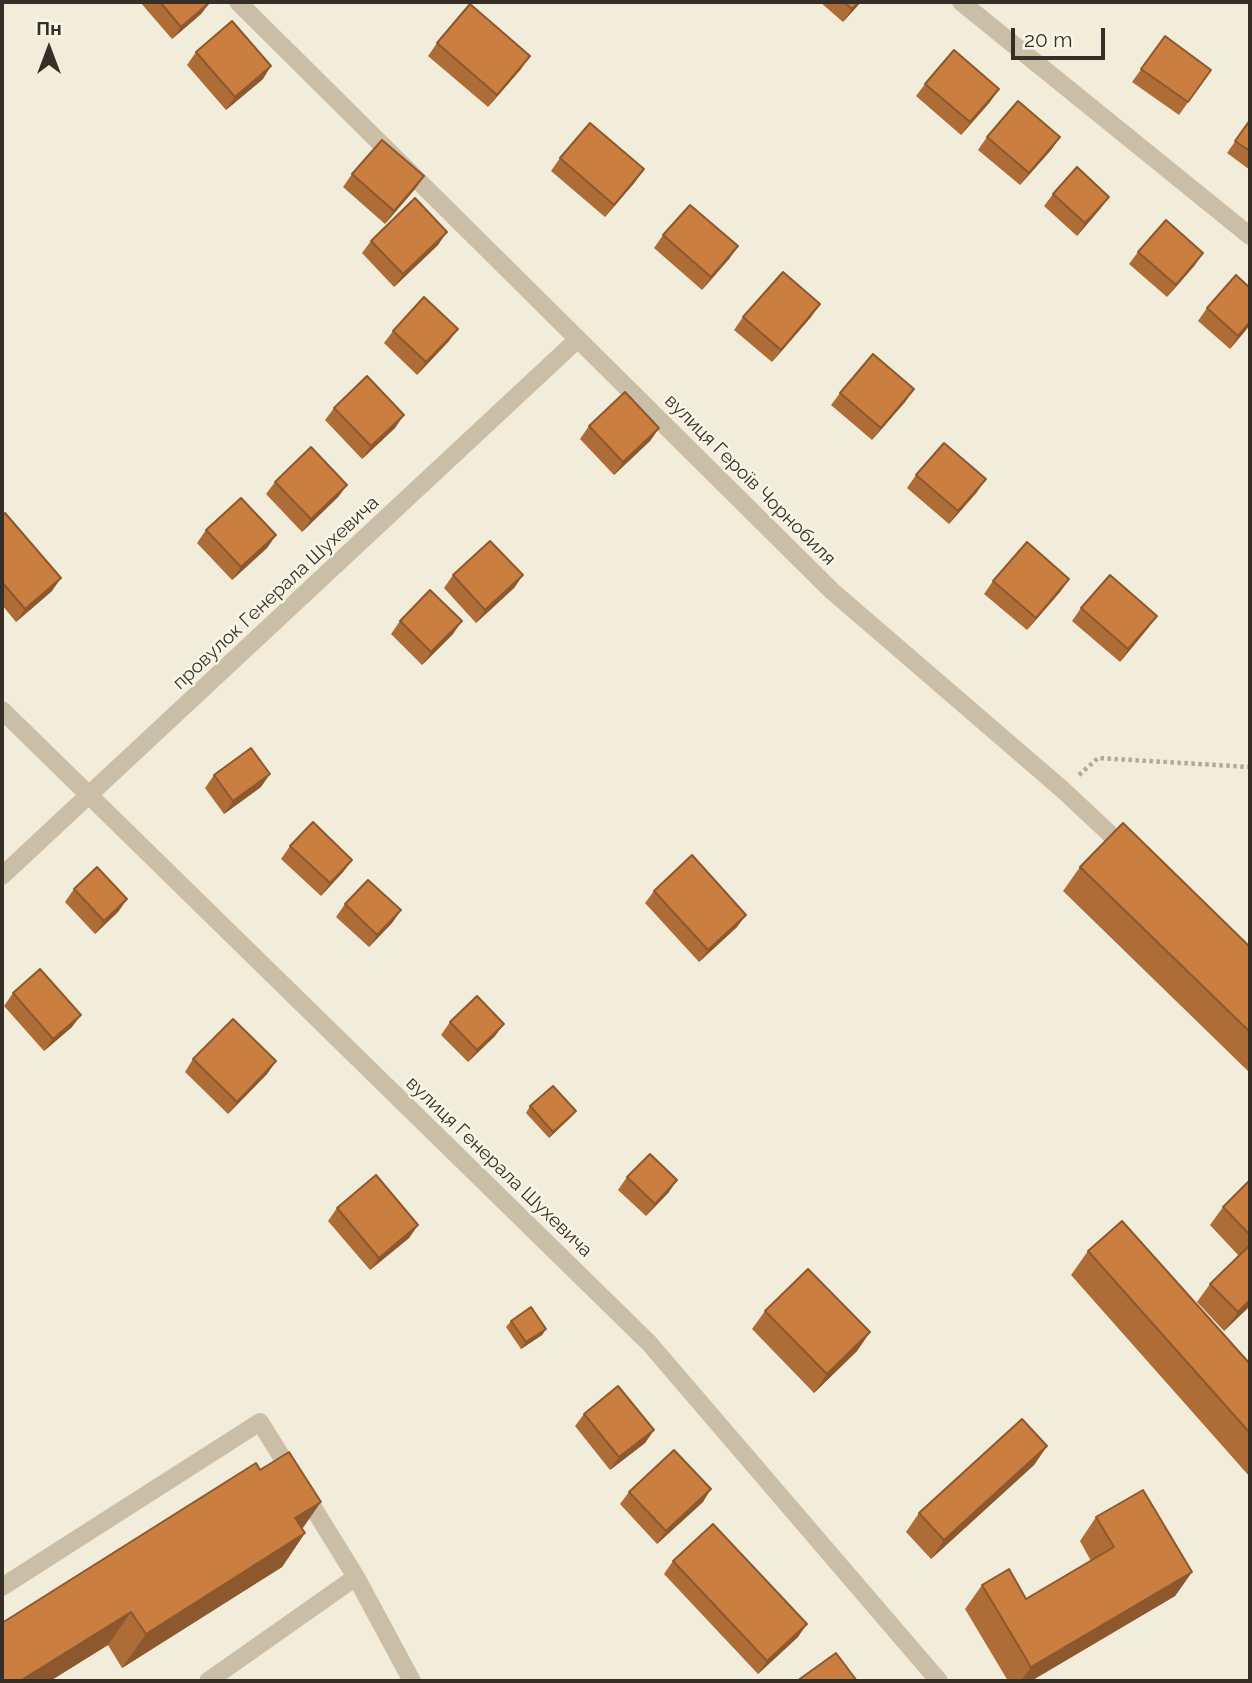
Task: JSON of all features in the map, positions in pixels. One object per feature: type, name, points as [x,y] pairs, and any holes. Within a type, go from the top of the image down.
[{"type":"street","name":"вулиця Героїв Чорнобиля","points":[[238,2],[832,591],[1063,790],[1142,864]]},
{"type":"street","points":[[961,2],[1250,236]]},
{"type":"street","name":"провулок Генерала Шухевича","points":[[2,876],[578,339]]},
{"type":"street","name":"вулиця Генерала Шухевича","points":[[2,709],[649,1343],[939,1681]]},
{"type":"street","points":[[2,1587],[260,1422],[356,1577],[412,1681]]},
{"type":"street","points":[[208,1681],[356,1577]]},
{"type":"path","points":[[1063,790],[1098,758],[1250,767]]},
{"type":"building","points":[[160,2],[210,2],[181,27]]},
{"type":"building","points":[[844,2],[859,2],[852,9]]},
{"type":"building","points":[[470,4],[530,56],[497,95],[437,43]]},
{"type":"building","points":[[232,21],[271,66],[235,97],[196,52]]},
{"type":"building","points":[[1165,36],[1211,70],[1188,102],[1141,69]]},
{"type":"building","points":[[954,50],[999,89],[970,122],[925,84]]},
{"type":"building","points":[[1018,101],[1060,137],[1029,173],[987,137]]},
{"type":"building","points":[[1250,120],[1250,151],[1235,141]]},
{"type":"building","points":[[590,123],[644,169],[614,205],[560,158]]},
{"type":"building","points":[[382,140],[424,176],[394,211],[352,174]]},
{"type":"building","points":[[1077,167],[1109,197],[1085,223],[1053,194]]},
{"type":"building","points":[[415,198],[447,232],[403,274],[371,241]]},
{"type":"building","points":[[690,205],[738,246],[711,277],[663,235]]},
{"type":"building","points":[[1166,220],[1203,253],[1176,285],[1138,252]]},
{"type":"building","points":[[783,272],[820,304],[781,350],[743,317]]},
{"type":"building","points":[[1236,275],[1250,288],[1250,322],[1238,336],[1207,308]]},
{"type":"building","points":[[424,297],[458,329],[426,362],[393,331]]},
{"type":"building","points":[[873,354],[914,389],[881,428],[840,393]]},
{"type":"building","points":[[367,376],[404,415],[371,446],[334,408]]},
{"type":"building","points":[[625,392],[659,428],[623,462],[589,426]]},
{"type":"building","points":[[944,443],[986,479],[958,511],[916,475]]},
{"type":"building","points":[[311,447],[347,485],[311,519],[275,482]]},
{"type":"building","points":[[241,498],[276,535],[241,567],[206,530]]},
{"type":"building","points":[[5,513],[61,578],[25,609],[2,582],[2,516]]},
{"type":"building","points":[[490,541],[523,575],[485,610],[453,575]]},
{"type":"building","points":[[1027,542],[1069,579],[1036,618],[993,581]]},
{"type":"building","points":[[1110,575],[1157,616],[1128,649],[1081,608]]},
{"type":"building","points":[[430,590],[462,621],[431,652],[400,621]]},
{"type":"building","points":[[251,748],[270,774],[233,801],[214,775]]},
{"type":"building","points":[[313,822],[352,860],[330,883],[290,846]]},
{"type":"building","points":[[1123,823],[1250,947],[1250,1032],[1080,867]]},
{"type":"building","points":[[692,855],[746,915],[708,950],[654,891]]},
{"type":"building","points":[[97,867],[127,899],[104,921],[74,889]]},
{"type":"building","points":[[368,880],[401,910],[377,935],[345,904]]},
{"type":"building","points":[[40,969],[81,1015],[53,1039],[13,993]]},
{"type":"building","points":[[477,996],[504,1024],[477,1050],[450,1022]]},
{"type":"building","points":[[233,1019],[276,1061],[237,1102],[193,1059]]},
{"type":"building","points":[[553,1086],[576,1111],[553,1132],[530,1106]]},
{"type":"building","points":[[650,1154],[677,1180],[655,1204],[627,1177]]},
{"type":"building","points":[[376,1175],[418,1225],[379,1258],[337,1208]]},
{"type":"building","points":[[1250,1180],[1250,1235],[1223,1207]]},
{"type":"building","points":[[1122,1221],[1250,1364],[1250,1433],[1088,1251]]},
{"type":"building","points":[[1250,1245],[1250,1300],[1238,1312],[1210,1284]]},
{"type":"building","points":[[808,1269],[870,1332],[827,1374],[765,1311]]},
{"type":"building","points":[[531,1307],[546,1329],[526,1342],[511,1321]]},
{"type":"building","points":[[618,1386],[654,1430],[619,1457],[584,1414]]},
{"type":"building","points":[[1022,1419],[1047,1446],[944,1540],[919,1513]]},
{"type":"building","points":[[674,1450],[711,1489],[666,1531],[629,1492]]},
{"type":"building","points":[[289,1452],[321,1502],[295,1518],[305,1533],[146,1634],[131,1612],[20,1681],[2,1681],[2,1623],[256,1463],[260,1470]]},
{"type":"building","points":[[1143,1490],[1192,1572],[1031,1667],[982,1585],[1009,1569],[1026,1599],[1114,1547],[1096,1517]]},
{"type":"building","points":[[713,1524],[807,1624],[767,1661],[673,1561]]},
{"type":"building","points":[[836,1653],[857,1681],[797,1681]]}]
